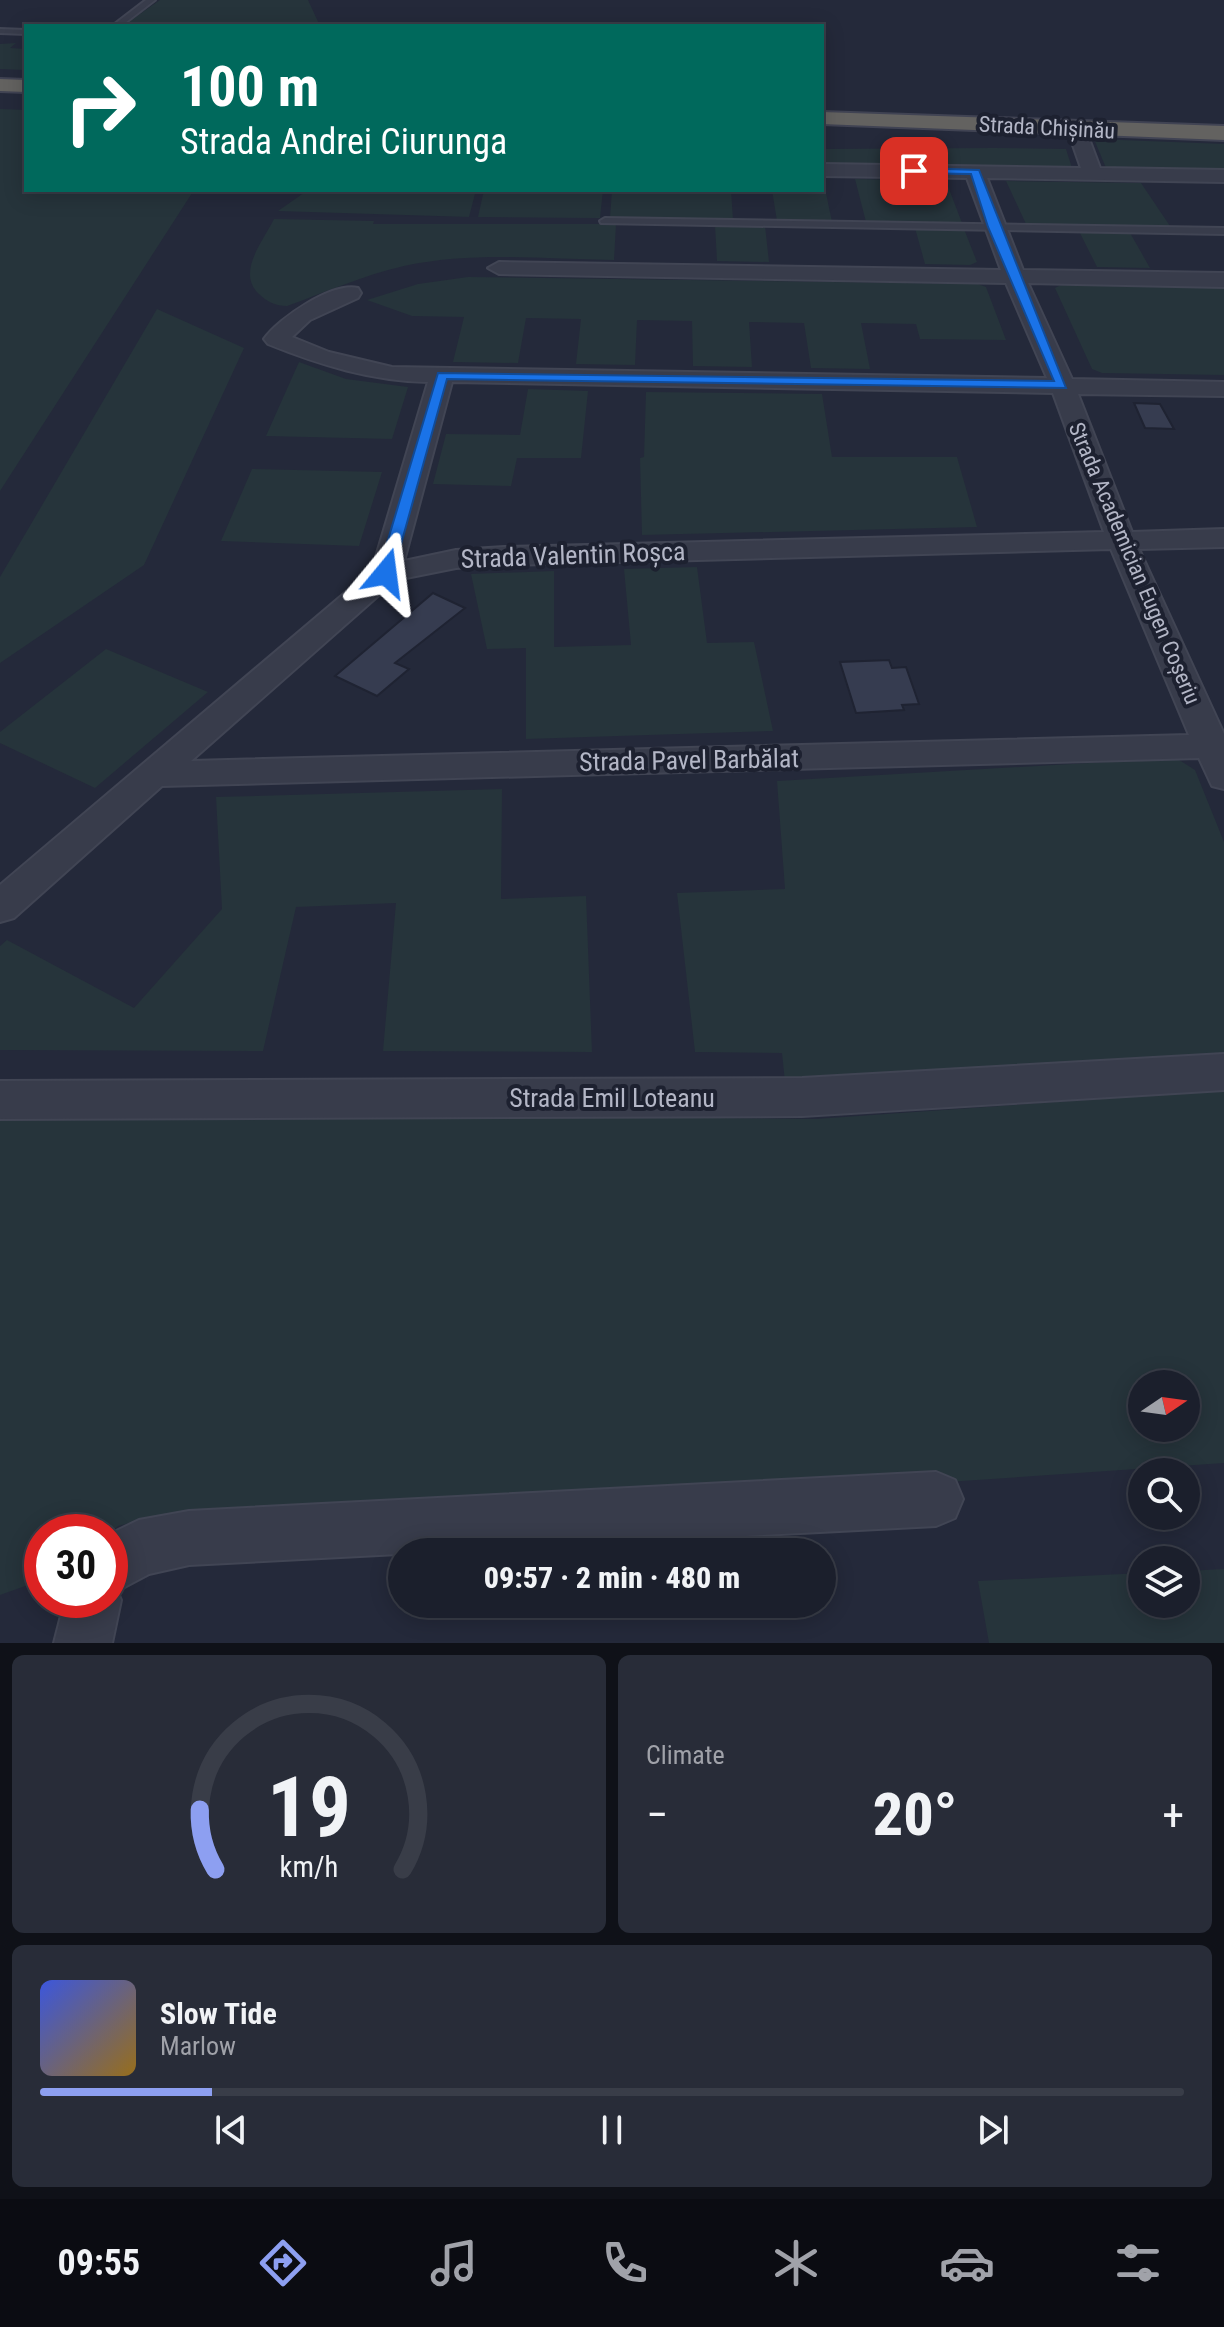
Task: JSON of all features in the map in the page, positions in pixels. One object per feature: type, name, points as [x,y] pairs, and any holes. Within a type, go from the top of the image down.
[{"type":"highway","points":[[0,73],[24,74]]},
{"type":"highway","points":[[0,85],[24,86]]},
{"type":"highway","name":"Strada Chișinău","points":[[824,106],[1224,120]]},
{"type":"highway","name":"Strada Chișinău","points":[[824,118],[1224,133]]},
{"type":"highway","points":[[1110,130],[1224,140]]},
{"type":"street","points":[[1076,128],[1092,172]]},
{"type":"street","points":[[824,170],[1224,176]]},
{"type":"street","name":"Strada Academician Eugen Coșeriu","points":[[975,172],[993,227],[1062,385],[1121,540],[1220,757]]},
{"type":"street","points":[[499,268],[1224,280]]},
{"type":"street","points":[[350,293],[302,315],[276,339],[362,368],[392,374],[1224,389]]},
{"type":"street","points":[[386,573],[442,376]]},
{"type":"street","name":"Strada Valentin Roșca","points":[[0,907],[386,573],[456,559],[504,556],[1224,538]]},
{"type":"street","name":"Strada Pavel Barbălat","points":[[155,774],[1220,757]]},
{"type":"street","name":"Strada Emil Loteanu","points":[[0,1100],[802,1097],[1224,1072]]},
{"type":"street","points":[[128,1555],[139,1548],[189,1538],[936,1499]]},
{"type":"street","points":[[83,1643],[89,1618]]},
{"type":"lane","points":[[120,24],[151,0]]},
{"type":"lane","points":[[0,31],[24,32]]},
{"type":"lane","points":[[605,221],[1224,231]]},
{"type":"shaded area","points":[[160,0],[308,0],[319,24],[128,24]]},
{"type":"shaded area","points":[[16,43],[10,48],[24,49],[24,70],[0,69],[0,44]]},
{"type":"shaded area","points":[[0,109],[24,110],[24,192],[193,192],[0,491]]},
{"type":"shaded area","points":[[1094,139],[1224,144],[1224,171],[1106,168]]},
{"type":"shaded area","points":[[824,149],[1066,149],[1072,168],[824,164]]},
{"type":"shaded area","points":[[855,179],[946,181],[962,223],[866,222]]},
{"type":"shaded area","points":[[1006,181],[1141,183],[1170,226],[1026,224]]},
{"type":"shaded area","points":[[824,184],[832,222],[777,221],[772,192],[824,192]]},
{"type":"shaded area","points":[[305,192],[475,192],[469,217],[278,211]]},
{"type":"shaded area","points":[[484,192],[603,192],[600,218],[478,217]]},
{"type":"shaded area","points":[[612,192],[731,192],[733,220],[610,218]]},
{"type":"shaded area","points":[[274,219],[374,221],[373,224],[616,224],[614,260],[509,257],[430,261],[374,274],[283,306],[262,297],[250,277],[258,247]]},
{"type":"shaded area","points":[[715,225],[765,226],[769,262],[717,261]]},
{"type":"shaded area","points":[[915,228],[964,229],[977,262],[970,265],[925,264]]},
{"type":"shaded area","points":[[1079,231],[1129,231],[1150,268],[1097,267]]},
{"type":"shaded area","points":[[468,277],[978,284],[986,287],[1006,340],[920,339],[916,324],[861,323],[870,369],[811,368],[804,323],[749,322],[752,367],[693,366],[692,321],[637,320],[635,365],[576,364],[581,319],[526,318],[518,363],[453,362],[464,317],[412,316],[367,300],[418,284]]},
{"type":"shaded area","points":[[1061,285],[1224,288],[1224,375],[1102,373],[1092,369],[1055,288]]},
{"type":"shaded area","points":[[157,309],[244,348],[144,565],[0,663],[0,577]]},
{"type":"shaded area","points":[[299,362],[346,379],[408,387],[392,439],[266,436]]},
{"type":"shaded area","points":[[528,389],[588,391],[581,458],[517,458],[511,486],[433,484],[446,434],[520,435]]},
{"type":"shaded area","points":[[646,392],[822,394],[832,457],[957,457],[977,527],[642,535],[640,458],[644,457]]},
{"type":"shaded area","points":[[252,469],[382,472],[359,546],[221,541]]},
{"type":"shaded area","points":[[697,567],[707,643],[754,642],[773,731],[526,739],[526,648],[487,649],[471,574],[554,571],[554,647],[631,645],[624,569]]},
{"type":"shaded area","points":[[106,649],[208,692],[95,788],[0,743],[0,732]]},
{"type":"shaded area","points":[[1176,758],[1195,770],[1224,842],[1224,1055],[785,1082],[782,1053],[695,1052],[677,893],[785,889],[777,781]]},
{"type":"shaded area","points":[[502,789],[501,899],[586,896],[592,1052],[383,1051],[396,903],[296,907],[263,1051],[0,1050],[0,946],[7,940],[134,1008],[222,909],[216,797]]},
{"type":"shaded area","points":[[1224,1090],[1224,1463],[1200,1465],[1200,1458],[1128,1458],[1128,1470],[947,1482],[128,1523],[128,1514],[24,1514],[24,1586],[0,1595],[0,1116],[253,1113],[816,1119]]},
{"type":"shaded area","points":[[1224,1569],[1224,1643],[989,1643],[978,1581],[1128,1574],[1128,1618],[1200,1618],[1200,1570]]},
{"type":"building","points":[[1134,403],[1160,404],[1174,429],[1145,428]]},
{"type":"building","points":[[433,593],[465,608],[395,663],[409,669],[377,696],[335,676]]},
{"type":"building","points":[[889,660],[892,668],[906,667],[919,704],[902,705],[904,710],[856,713],[840,662]]},
{"type":"route","points":[[386,573],[442,376],[1062,385],[993,227],[975,172],[914,171]]}]
